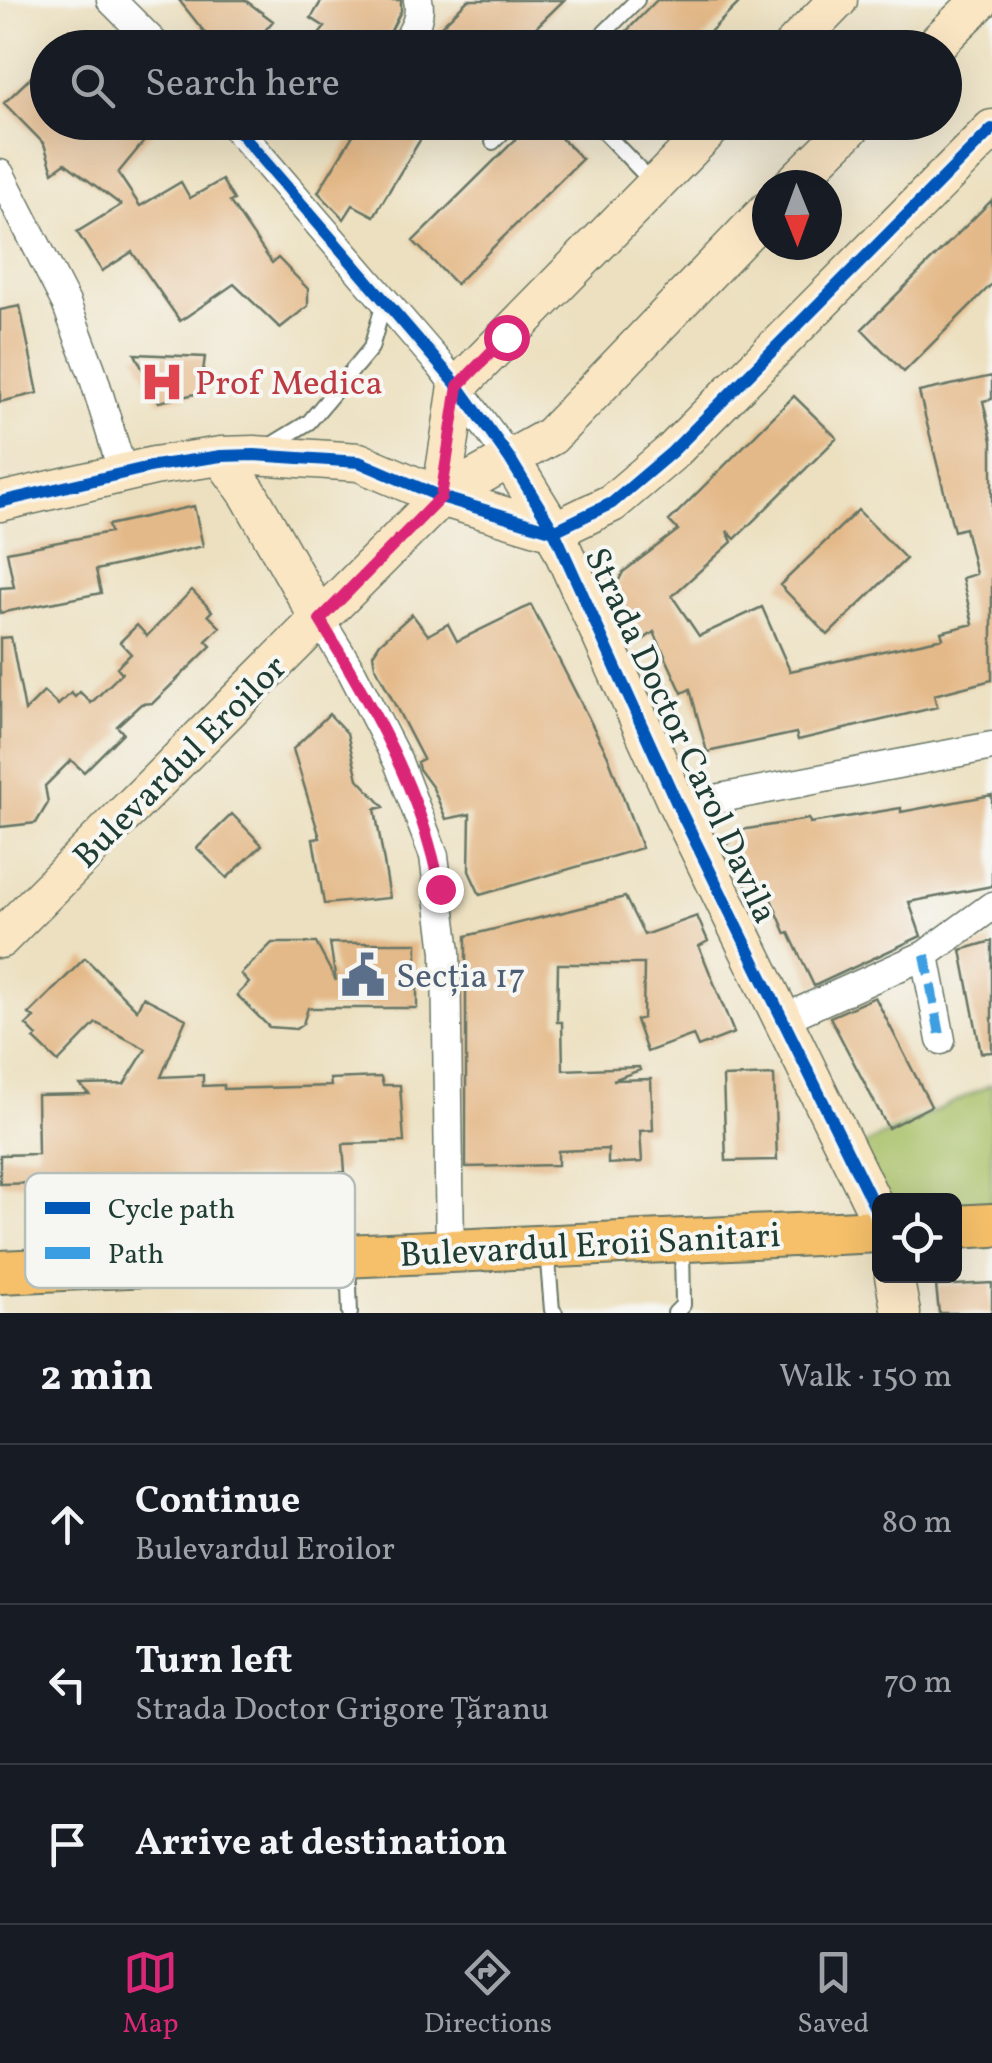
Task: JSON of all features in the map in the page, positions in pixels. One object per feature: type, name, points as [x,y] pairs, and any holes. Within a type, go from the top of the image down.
[{"type":"main road","points":[[962,1227],[992,1225]]},
{"type":"main road","name":"Bulevardul Eroii Sanitari","points":[[355,1256],[872,1231]]},
{"type":"main road","name":"Bulevardul Eroii Sanitari","points":[[0,1272],[25,1271]]},
{"type":"street","points":[[111,0],[141,30]]},
{"type":"street","points":[[413,30],[420,10],[418,0]]},
{"type":"street","points":[[809,30],[838,0]]},
{"type":"street","points":[[950,30],[980,0]]},
{"type":"street","points":[[0,502],[123,472],[237,455],[359,462],[441,497],[554,531],[612,503],[672,452],[992,128]]},
{"type":"street","name":"Strada Doctor Carol Davila","points":[[246,140],[458,386],[510,459],[554,531],[678,806],[872,1202]]},
{"type":"street","points":[[441,497],[458,386],[699,140]]},
{"type":"street","points":[[807,170],[838,140]]},
{"type":"street","points":[[0,174],[66,303],[123,472]]},
{"type":"street","name":"Bulevardul Eroilor","points":[[5,925],[320,620],[441,497],[551,436],[752,228]]},
{"type":"street","points":[[237,455],[248,493],[352,672],[398,762],[434,856],[446,952],[450,1251]]},
{"type":"street","points":[[678,806],[992,746]]},
{"type":"street","points":[[783,1019],[925,955],[992,906]]},
{"type":"street","points":[[925,955],[941,1040]]},
{"type":"street","points":[[895,1283],[901,1313]]},
{"type":"lane","points":[[607,30],[637,0]]},
{"type":"lane","points":[[611,140],[655,185]]},
{"type":"lane","points":[[237,455],[309,422],[372,348],[384,303]]},
{"type":"lane","points":[[674,1313],[683,1305],[682,1240]]},
{"type":"lane","points":[[546,1246],[555,1313]]},
{"type":"lane","points":[[349,1288],[350,1313]]},
{"type":"green space","points":[[992,1084],[992,1205],[962,1207],[962,1193],[881,1193],[861,1146]]},
{"type":"building","points":[[179,0],[245,0],[273,21],[265,30],[203,30]]},
{"type":"building","points":[[322,0],[401,0],[401,11],[391,30],[323,30],[325,27],[311,18]]},
{"type":"building","points":[[468,0],[564,0],[533,30],[437,30]]},
{"type":"building","points":[[657,0],[742,0],[712,30],[628,30]]},
{"type":"building","points":[[30,78],[30,130],[4,103]]},
{"type":"building","points":[[40,140],[145,140],[118,173],[140,206],[181,182],[190,198],[222,180],[234,200],[230,202],[272,263],[278,258],[308,289],[308,306],[280,328],[234,284],[180,321],[132,252],[102,271],[77,232],[121,205],[65,163],[53,172]]},
{"type":"building","points":[[350,140],[420,140],[374,216],[353,205],[344,219],[318,192]]},
{"type":"building","points":[[515,140],[563,140],[582,159],[456,284],[413,241]]},
{"type":"building","points":[[992,200],[992,284],[904,372],[862,329]]},
{"type":"building","points":[[20,306],[38,393],[0,402],[0,310]]},
{"type":"building","points":[[135,354],[205,357],[200,393],[159,402]]},
{"type":"building","points":[[992,376],[992,399],[983,401],[992,441],[992,680],[934,695],[937,707],[798,740],[796,733],[707,752],[690,689],[682,693],[654,632],[640,642],[618,603],[615,588],[623,572],[678,530],[669,521],[794,396],[837,438],[735,539],[727,531],[732,542],[672,596],[699,636],[762,607],[790,671],[943,638],[941,632],[973,624],[962,578],[976,574],[965,528],[954,531],[919,392]]},
{"type":"building","points":[[194,506],[203,546],[96,570],[101,593],[0,613],[0,588],[14,587],[7,552],[110,532],[108,525]]},
{"type":"building","points":[[858,510],[906,559],[828,635],[780,585]]},
{"type":"building","points":[[192,590],[212,611],[208,615],[220,627],[206,641],[211,646],[153,703],[141,704],[117,726],[123,733],[84,772],[71,760],[45,786],[48,803],[36,823],[0,827],[0,638],[11,637],[25,711],[44,692],[58,705],[71,693],[75,697],[80,692],[91,703],[122,673],[117,667],[131,654],[120,642],[137,625],[147,636]]},
{"type":"building","points":[[531,605],[608,756],[642,848],[480,895],[469,871],[470,814],[446,819],[433,788],[419,769],[417,762],[423,759],[375,666],[373,654],[412,614],[428,635],[448,624],[457,641]]},
{"type":"building","points":[[329,714],[347,733],[358,779],[384,807],[375,809],[390,898],[324,904],[313,839],[320,838],[293,749]]},
{"type":"building","points":[[992,795],[992,886],[909,902],[921,936],[814,986],[766,887],[752,896],[726,845],[741,830],[901,808],[901,812]]},
{"type":"building","points":[[232,814],[262,845],[227,878],[197,848]]},
{"type":"building","points":[[625,897],[644,935],[697,916],[708,941],[699,946],[734,1033],[698,1047],[693,1035],[647,1052],[636,1020],[643,1018],[644,964],[558,964],[557,1022],[562,1022],[563,1070],[639,1067],[640,1070],[613,1080],[651,1079],[653,1130],[640,1131],[642,1162],[608,1164],[608,1149],[558,1151],[558,1165],[466,1167],[466,936]]},
{"type":"building","points":[[992,941],[992,1052],[981,1053],[961,950]]},
{"type":"building","points":[[272,943],[316,943],[336,981],[330,943],[417,943],[417,1008],[308,1008],[303,1024],[296,1029],[269,1027],[237,995],[249,983],[241,974]]},
{"type":"building","points":[[85,958],[137,1010],[143,997],[186,1019],[161,1077],[203,1075],[203,1086],[224,1085],[224,1089],[331,1086],[330,1079],[381,1077],[383,1085],[400,1085],[404,1142],[343,1144],[345,1172],[25,1173],[25,1183],[0,1184],[0,1155],[38,1154],[37,1095],[89,1094],[80,1085],[124,1084],[146,1049],[96,1023],[58,1062],[34,1039],[37,1036],[26,1025],[34,1018],[29,1014]]},
{"type":"building","points":[[875,997],[931,1106],[888,1128],[830,1017]]},
{"type":"building","points":[[774,1075],[777,1160],[726,1161],[723,1077]]},
{"type":"building","points":[[992,1283],[992,1313],[939,1313],[936,1286]]},
{"type":"marked path","points":[[925,955],[941,1040]]},
{"type":"cycle path","points":[[0,502],[154,466],[254,455],[359,462],[441,497],[554,531],[612,503],[672,452],[992,129]]},
{"type":"cycle path","points":[[246,140],[458,386],[510,459],[554,531],[678,806],[872,1202]]},
{"type":"place","name":"Prof Medica","points":[[162,382]]},
{"type":"place","name":"Secția 17","points":[[363,975]]},
{"type":"route","points":[[440,889],[434,856],[398,762],[352,672],[320,620],[441,497],[458,386],[506,337]]}]
